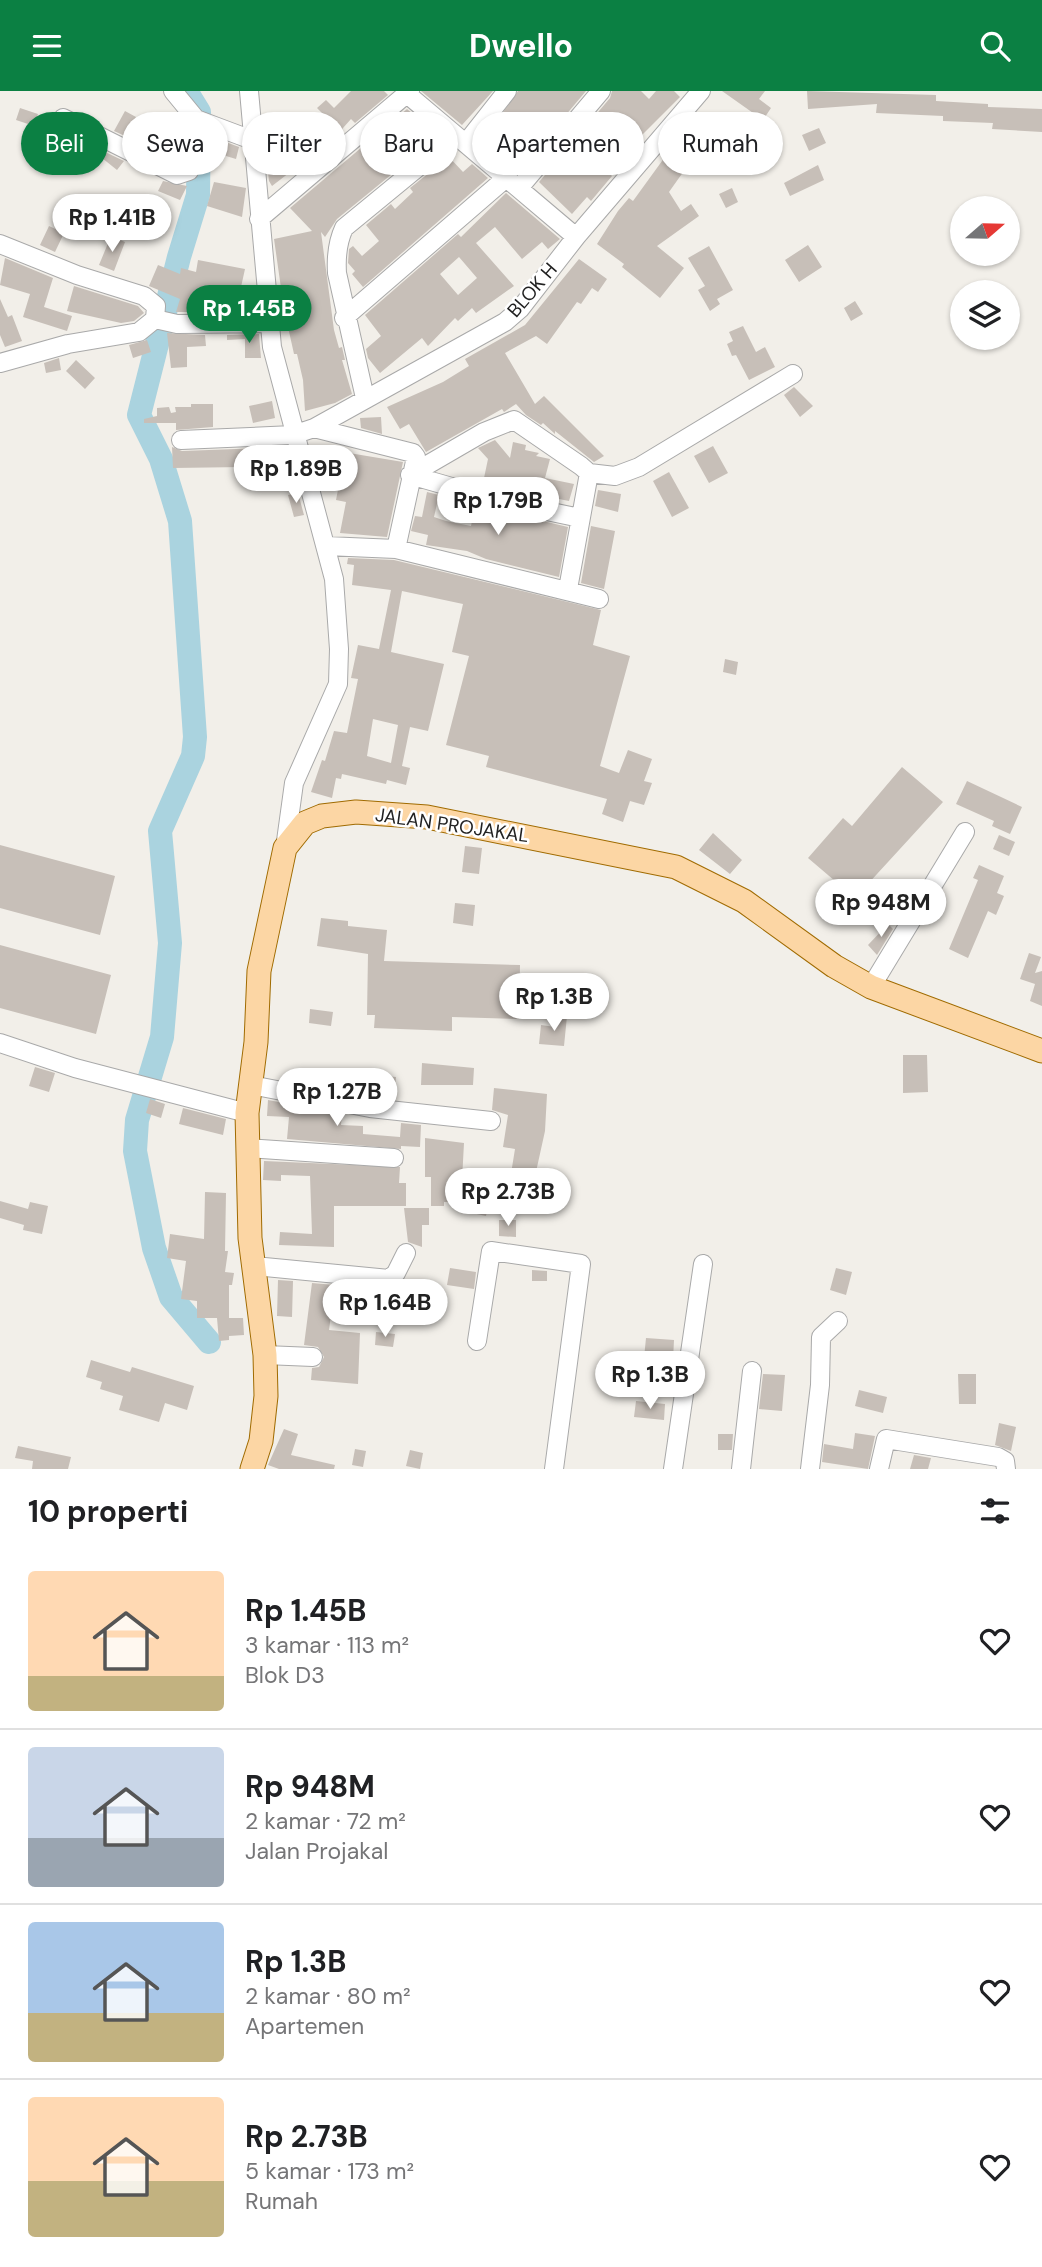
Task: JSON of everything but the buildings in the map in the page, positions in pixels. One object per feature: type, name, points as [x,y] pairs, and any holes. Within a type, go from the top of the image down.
[{"type":"main road","name":"JALAN PROJAKAL","points":[[252,1469],[261,1441],[266,1396],[265,1355],[254,1266],[247,1113],[256,1042],[259,971],[285,848],[305,823],[322,816],[356,811],[427,817],[499,829],[676,867],[744,901],[834,967],[871,988],[1042,1052]]},
{"type":"street","points":[[173,91],[193,112]]},
{"type":"street","points":[[249,91],[250,112]]},
{"type":"street","points":[[365,398],[344,318],[336,254],[344,228],[461,139],[507,91]]},
{"type":"street","points":[[344,318],[512,183],[601,91]]},
{"type":"street","points":[[258,219],[409,92],[576,237]]},
{"type":"street","name":"BLOK H","points":[[181,440],[293,435],[314,428],[505,322],[520,309],[695,93]]},
{"type":"street","points":[[255,175],[269,323],[293,435],[334,579],[338,684],[294,783],[285,848]]},
{"type":"street","points":[[0,244],[78,275],[144,296],[156,306],[164,321]]},
{"type":"street","points":[[0,363],[58,346],[139,332],[164,321],[269,323]]},
{"type":"street","points":[[411,475],[484,432],[514,420],[589,473],[615,475],[639,467],[793,374]]},
{"type":"street","points":[[314,428],[408,449],[416,457],[396,549]]},
{"type":"street","points":[[568,589],[589,473]]},
{"type":"street","points":[[411,475],[504,502],[580,518]]},
{"type":"street","points":[[326,546],[396,549],[568,589],[599,599]]},
{"type":"street","points":[[871,988],[965,832]]},
{"type":"street","points":[[0,1043],[139,1085],[247,1113]]},
{"type":"street","points":[[251,1085],[370,1108],[491,1121]]},
{"type":"street","points":[[248,1148],[394,1158]]},
{"type":"street","points":[[477,1341],[491,1251],[581,1264],[554,1469]]},
{"type":"street","points":[[254,1266],[389,1279],[396,1273],[405,1253]]},
{"type":"street","points":[[673,1469],[703,1264]]},
{"type":"street","points":[[810,1469],[820,1385],[821,1337],[838,1321]]},
{"type":"street","points":[[265,1355],[313,1357]]},
{"type":"street","points":[[741,1469],[752,1371]]},
{"type":"street","points":[[879,1469],[886,1439],[998,1457],[1005,1461],[1006,1469]]},
{"type":"waterway","points":[[186,91],[199,112],[198,195],[179,257],[139,415],[161,459],[180,521],[195,737],[193,756],[160,831],[170,943],[162,1037],[137,1120],[135,1151],[154,1248],[171,1297],[209,1342]]}]
